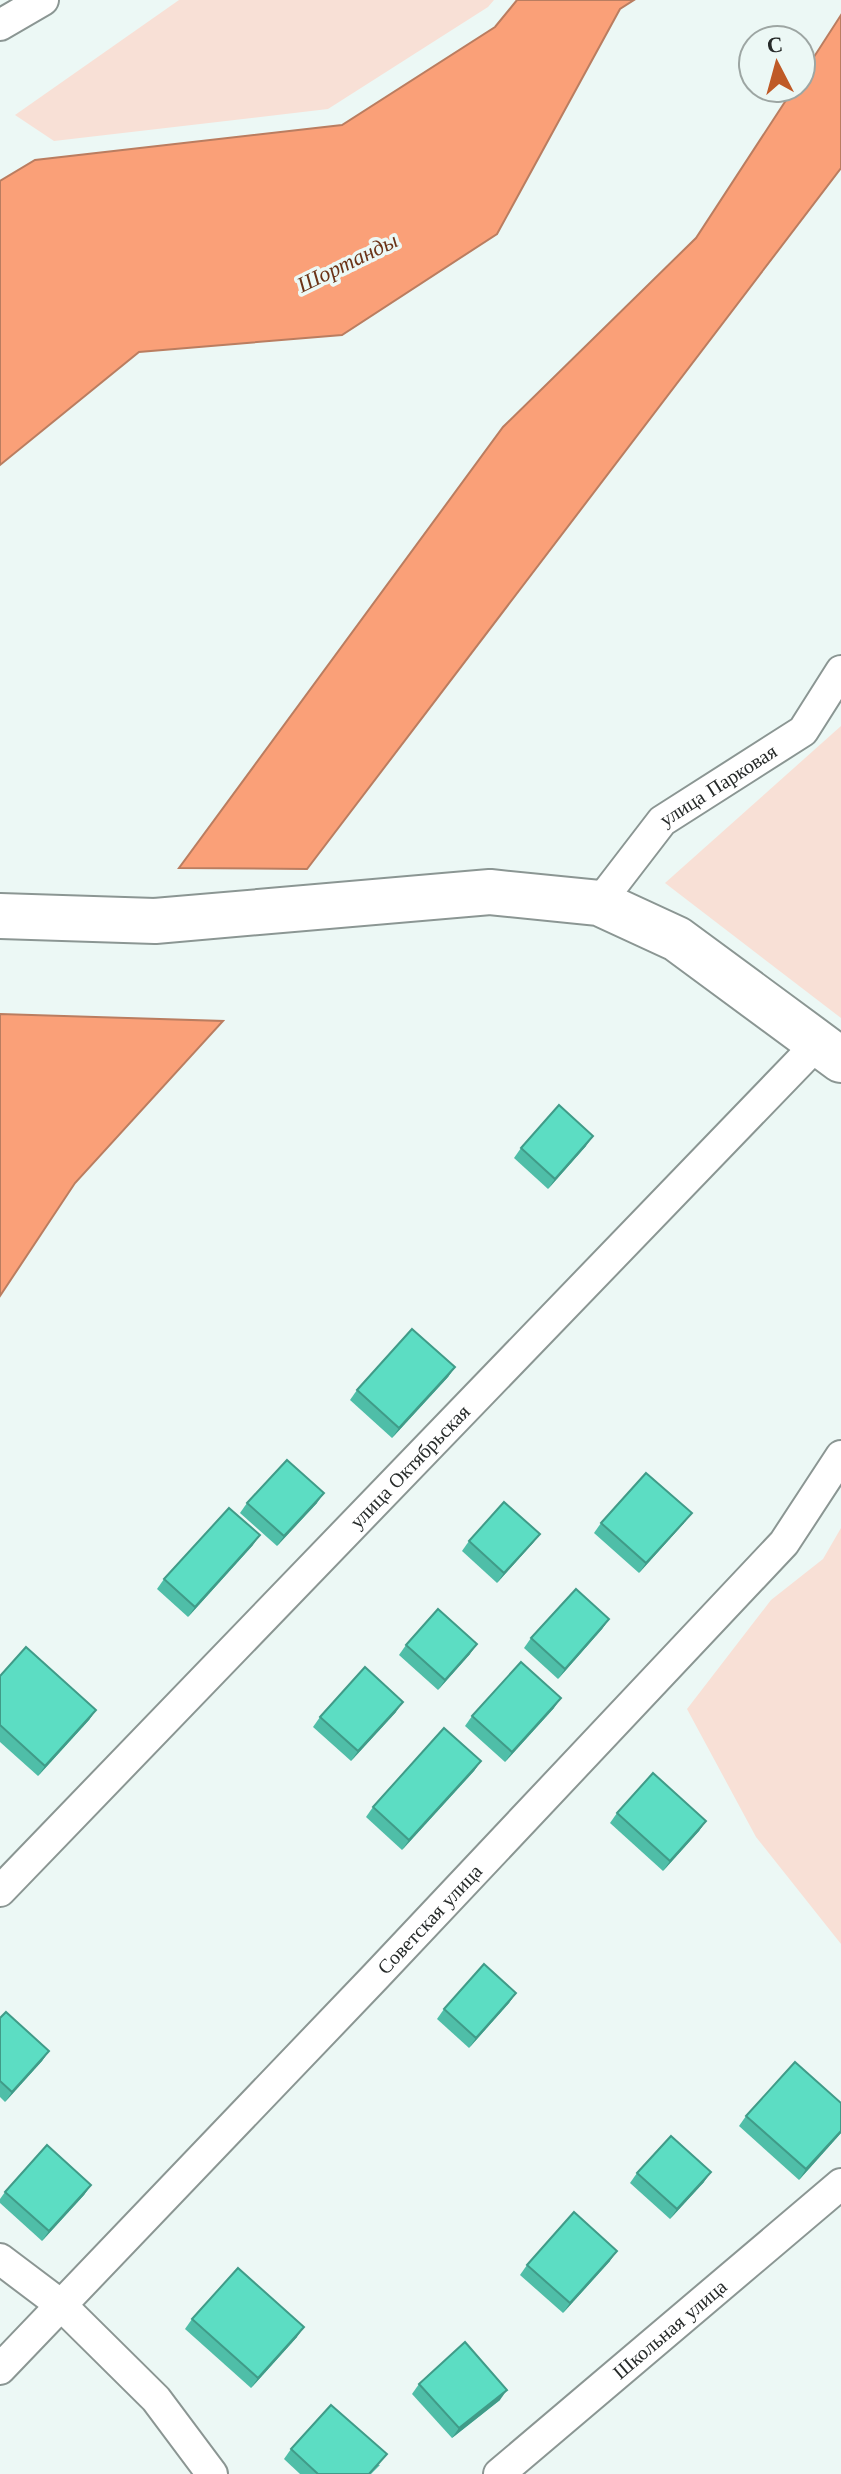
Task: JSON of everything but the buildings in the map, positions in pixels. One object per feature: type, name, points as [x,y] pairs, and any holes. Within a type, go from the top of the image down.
[{"type":"street","points":[[0,25],[43,0]]},
{"type":"street","name":"улица Парковая","points":[[599,903],[662,821],[803,731],[841,671]]},
{"type":"street","points":[[0,916],[155,921],[490,892],[599,903],[677,939],[830,1051]]},
{"type":"street","name":"улица Октябрьская","points":[[0,1891],[830,1051]]},
{"type":"street","name":"Советская улица","points":[[0,2369],[784,1543],[841,1456]]},
{"type":"street","name":"Школьная улица","points":[[499,2474],[841,2184]]},
{"type":"street","points":[[0,2259],[61,2305],[156,2399],[212,2474]]},
{"type":"shaded area","points":[[179,0],[494,0],[488,7],[328,109],[54,141],[15,115]]},
{"type":"shaded area","points":[[841,726],[841,1018],[665,883]]},
{"type":"shaded area","points":[[841,1528],[841,1944],[756,1837],[687,1709],[771,1600],[823,1559]]},
{"type":"water","name":"Шортанды","points":[[517,0],[634,0],[620,9],[497,234],[342,335],[139,352],[0,465],[0,181],[35,160],[342,125],[495,27]]},
{"type":"water","points":[[841,15],[841,168],[307,869],[179,868],[503,427],[696,238],[784,104],[817,104],[817,52]]},
{"type":"water","points":[[0,1014],[223,1021],[75,1183],[0,1296]]}]
